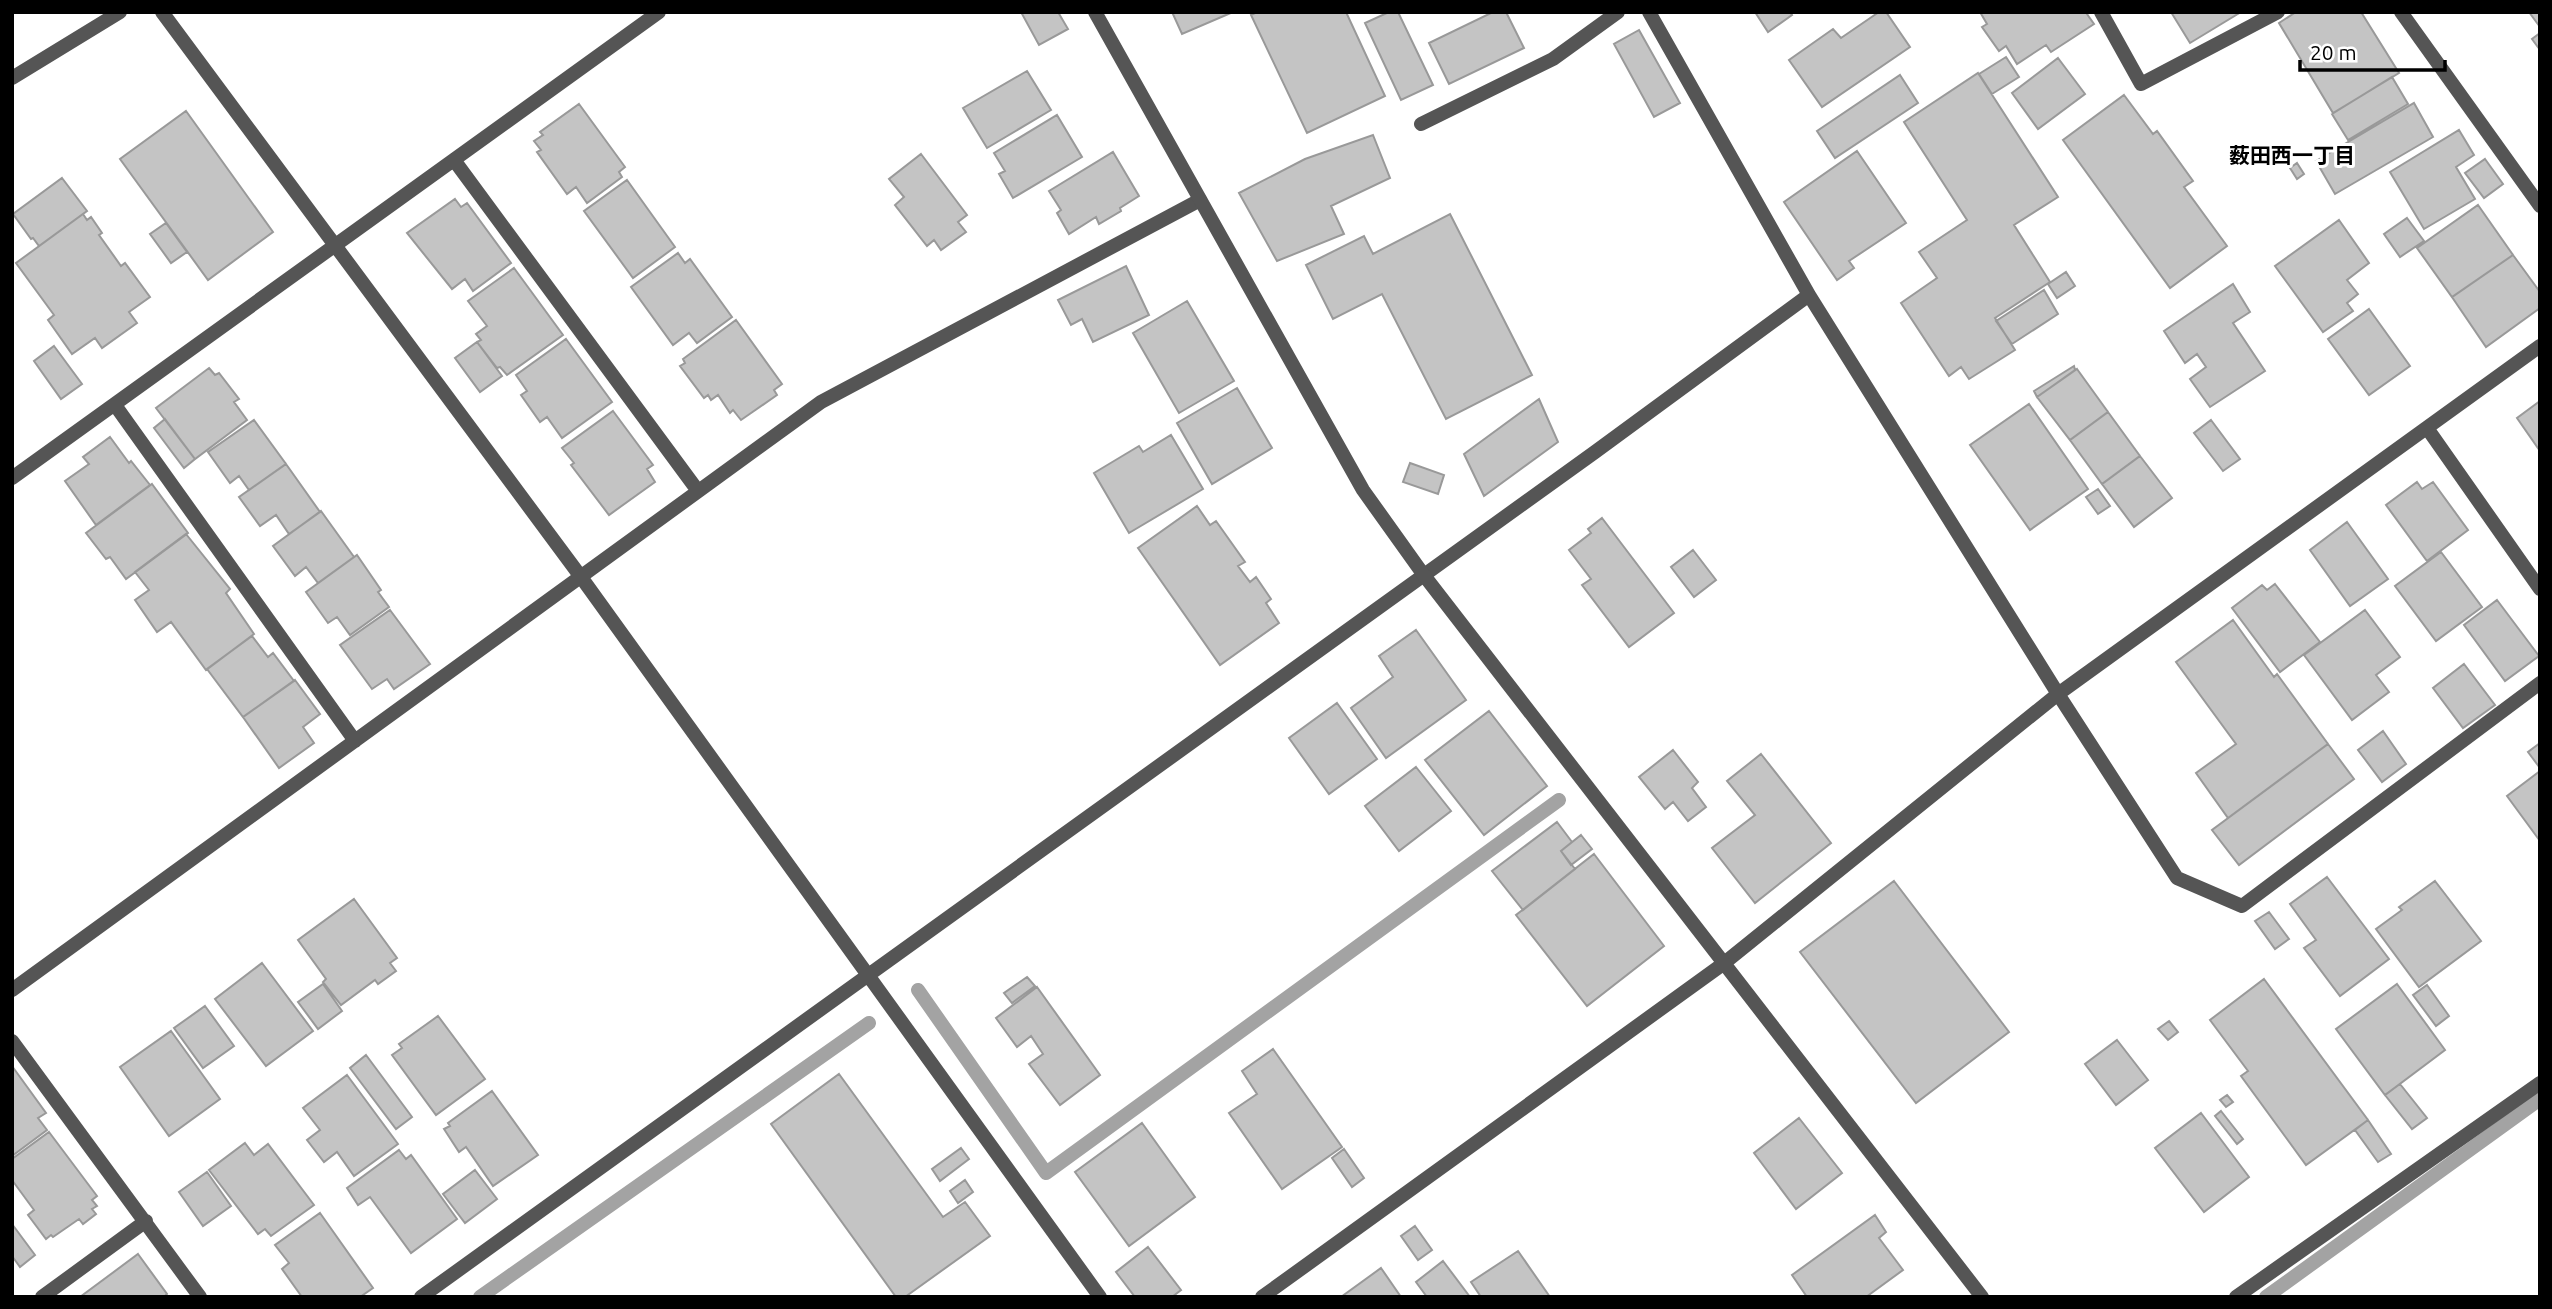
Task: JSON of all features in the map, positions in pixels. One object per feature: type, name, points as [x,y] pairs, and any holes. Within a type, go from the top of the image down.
[{"type":"street","points":[[12,78],[120,12]]},
{"type":"street","points":[[162,12],[580,577],[1100,1297]]},
{"type":"street","points":[[12,478],[659,12]]},
{"type":"street","points":[[1095,12],[1363,490],[1423,574],[1982,1297]]},
{"type":"street","points":[[1421,124],[1553,59],[1618,12]]},
{"type":"street","points":[[1649,12],[1809,295],[2058,694],[2177,878],[2242,905],[2540,683]]},
{"type":"street","points":[[2101,12],[2141,83],[2278,12]]},
{"type":"street","points":[[2401,12],[2540,206]]},
{"type":"street","points":[[454,160],[698,491]]},
{"type":"street","points":[[12,990],[821,402],[1200,200]]},
{"type":"street","points":[[421,1297],[1809,295]]},
{"type":"street","points":[[1262,1297],[1723,964],[2058,694],[2540,346]]},
{"type":"street","points":[[115,405],[355,741]]},
{"type":"street","points":[[2427,428],[2540,589]]},
{"type":"street","points":[[12,1041],[200,1297]]},
{"type":"street","points":[[2236,1297],[2540,1083]]},
{"type":"street","points":[[42,1297],[146,1221]]},
{"type":"building","points":[[1021,12],[1058,12],[1068,29],[1039,45]]},
{"type":"building","points":[[1172,12],[1233,12],[1182,34]]},
{"type":"building","points":[[1257,12],[1346,12],[1385,96],[1307,133],[1251,15]]},
{"type":"building","points":[[1389,12],[1398,12],[1433,85],[1401,100],[1365,23]]},
{"type":"building","points":[[1493,12],[1506,12],[1524,48],[1449,84],[1429,43]]},
{"type":"building","points":[[1755,12],[1790,12],[1792,15],[1768,32]]},
{"type":"building","points":[[1879,12],[1886,12],[1910,47],[1822,107],[1789,60],[1833,29],[1841,38]]},
{"type":"building","points":[[1980,12],[2090,12],[2087,14],[2094,24],[2051,52],[2046,45],[2017,64],[2006,46],[1999,51],[1982,27],[1987,24]]},
{"type":"building","points":[[2171,12],[2241,12],[2190,43]]},
{"type":"building","points":[[2296,12],[2361,12],[2399,73],[2333,113],[2279,23]]},
{"type":"building","points":[[2529,12],[2540,12],[2540,27]]},
{"type":"building","points":[[1639,30],[1680,103],[1654,117],[1614,44]]},
{"type":"building","points":[[2540,33],[2540,50],[2532,39]]},
{"type":"building","points":[[2006,57],[2019,77],[1992,94],[1979,74]]},
{"type":"building","points":[[2058,58],[2085,94],[2038,129],[2012,93]]},
{"type":"building","points":[[1027,71],[1051,110],[987,148],[963,108]]},
{"type":"building","points":[[1978,73],[2058,197],[2014,225],[2050,282],[1995,318],[2015,350],[1969,379],[1961,367],[1949,376],[1901,303],[1937,278],[1919,252],[1967,220],[1904,122]]},
{"type":"building","points":[[1900,75],[1918,103],[1835,158],[1817,131]]},
{"type":"building","points":[[2392,77],[2408,104],[2348,140],[2332,114]]},
{"type":"building","points":[[2124,95],[2153,134],[2157,131],[2193,181],[2184,187],[2227,246],[2170,288],[2063,140]]},
{"type":"building","points":[[2414,103],[2433,137],[2335,194],[2316,161]]},
{"type":"building","points":[[579,104],[625,167],[619,172],[622,177],[587,203],[576,187],[567,194],[537,152],[541,150],[534,141],[543,135],[540,132]]},
{"type":"building","points":[[186,111],[273,232],[208,280],[120,159]]},
{"type":"building","points":[[1057,115],[1082,157],[1013,198],[999,174],[1005,171],[994,153]]},
{"type":"building","points":[[2459,130],[2474,155],[2456,167],[2475,199],[2424,229],[2390,172]]},
{"type":"building","points":[[1373,135],[1390,178],[1331,206],[1344,234],[1277,261],[1239,193],[1305,159]]},
{"type":"building","points":[[1857,151],[1906,223],[1849,261],[1854,268],[1837,280],[1784,202]]},
{"type":"building","points":[[1113,152],[1139,196],[1099,224],[1096,217],[1069,234],[1057,213],[1061,210],[1049,191]]},
{"type":"building","points":[[921,154],[967,215],[958,222],[966,232],[941,250],[934,240],[927,246],[895,205],[904,197],[889,179]]},
{"type":"building","points":[[2485,159],[2503,184],[2484,198],[2465,173]]},
{"type":"building","points":[[2297,163],[2304,174],[2297,179],[2290,168]]},
{"type":"building","points":[[62,178],[87,211],[39,246],[13,214]]},
{"type":"building","points":[[627,180],[675,247],[633,278],[584,211]]},
{"type":"building","points":[[455,199],[461,207],[467,203],[511,263],[473,291],[465,279],[452,289],[407,233]]},
{"type":"building","points":[[2478,205],[2513,255],[2452,297],[2417,248]]},
{"type":"building","points":[[83,214],[87,220],[91,217],[102,233],[99,235],[121,266],[125,263],[150,297],[129,312],[137,323],[102,348],[95,338],[72,354],[48,320],[54,315],[16,263]]},
{"type":"building","points":[[1450,214],[1532,375],[1446,419],[1382,294],[1333,319],[1306,265],[1364,236],[1373,254]]},
{"type":"building","points":[[2407,218],[2424,241],[2400,257],[2384,234]]},
{"type":"building","points":[[2339,220],[2369,263],[2347,280],[2358,294],[2347,303],[2353,311],[2323,332],[2275,266]]},
{"type":"building","points":[[166,223],[187,252],[171,263],[150,234]]},
{"type":"building","points":[[678,253],[685,263],[690,259],[732,317],[697,343],[689,333],[673,345],[631,287]]},
{"type":"building","points":[[2513,255],[2540,292],[2540,308],[2486,347],[2452,297]]},
{"type":"building","points":[[1126,266],[1149,315],[1093,342],[1082,319],[1071,325],[1058,300]]},
{"type":"building","points":[[514,268],[563,335],[507,375],[500,367],[497,368],[477,342],[481,340],[476,334],[487,326],[468,301]]},
{"type":"building","points":[[2066,272],[2075,286],[2057,298],[2048,284]]},
{"type":"building","points":[[2233,284],[2250,312],[2233,323],[2265,371],[2210,407],[2190,379],[2206,367],[2197,354],[2185,363],[2164,331]]},
{"type":"building","points":[[2044,290],[2058,314],[2012,344],[1996,321]]},
{"type":"building","points":[[1187,301],[1234,381],[1179,413],[1133,333]]},
{"type":"building","points":[[2369,309],[2410,366],[2369,395],[2328,339]]},
{"type":"building","points":[[736,320],[782,384],[774,390],[777,395],[741,420],[733,410],[730,413],[718,395],[711,400],[708,395],[704,398],[680,366],[685,363],[683,359]]},
{"type":"building","points":[[566,339],[612,402],[562,438],[547,417],[540,422],[521,395],[527,391],[516,375]]},
{"type":"building","points":[[477,342],[502,376],[480,392],[455,358]]},
{"type":"building","points":[[54,346],[82,384],[61,399],[34,361]]},
{"type":"building","points":[[2074,366],[2075,370],[2037,397],[2034,391]]},
{"type":"building","points":[[209,368],[215,375],[219,373],[239,399],[234,402],[247,420],[195,459],[156,408]]},
{"type":"building","points":[[2077,369],[2108,412],[2070,440],[2037,397]]},
{"type":"building","points":[[1237,388],[1272,448],[1212,484],[1177,423]]},
{"type":"building","points":[[1539,399],[1558,442],[1484,496],[1464,454]]},
{"type":"building","points":[[2540,401],[2540,451],[2517,418]]},
{"type":"building","points":[[2029,404],[2088,489],[2030,530],[1970,445]]},
{"type":"building","points":[[613,411],[653,465],[647,469],[655,482],[609,515],[571,465],[574,463],[562,448]]},
{"type":"building","points":[[2108,412],[2140,456],[2102,484],[2070,440]]},
{"type":"building","points":[[165,419],[195,459],[184,468],[154,428]]},
{"type":"building","points":[[254,420],[286,464],[249,490],[239,476],[230,483],[208,452]]},
{"type":"building","points":[[2211,420],[2240,459],[2223,471],[2194,433]]},
{"type":"building","points":[[1171,435],[1203,489],[1129,533],[1094,473],[1139,446],[1143,452]]},
{"type":"building","points":[[110,437],[150,485],[96,525],[65,481],[89,464],[83,457]]},
{"type":"building","points":[[2140,456],[2172,498],[2134,527],[2102,484]]},
{"type":"building","points":[[1410,463],[1444,475],[1438,494],[1403,482]]},
{"type":"building","points":[[286,464],[320,512],[289,534],[276,515],[260,526],[239,497]]},
{"type":"building","points":[[2417,482],[2422,489],[2433,482],[2468,530],[2427,561],[2386,505]]},
{"type":"building","points":[[152,484],[188,533],[126,579],[110,557],[106,559],[86,533]]},
{"type":"building","points":[[2098,489],[2110,506],[2098,514],[2086,497]]},
{"type":"building","points":[[1197,506],[1210,525],[1216,521],[1245,562],[1238,566],[1250,582],[1256,577],[1271,599],[1266,603],[1279,623],[1220,665],[1138,548]]},
{"type":"building","points":[[321,511],[354,557],[318,583],[306,567],[295,576],[273,546]]},
{"type":"building","points":[[1602,518],[1674,613],[1629,647],[1582,585],[1591,579],[1569,550],[1591,533],[1588,529]]},
{"type":"building","points":[[2347,522],[2388,579],[2350,606],[2310,550]]},
{"type":"building","points":[[186,534],[230,589],[226,593],[254,634],[206,670],[171,622],[157,632],[135,600],[149,590],[135,572]]},
{"type":"building","points":[[1693,550],[1716,580],[1694,597],[1671,567]]},
{"type":"building","points":[[2441,552],[2482,607],[2436,641],[2395,586]]},
{"type":"building","points":[[357,555],[389,607],[350,635],[337,617],[328,623],[306,592]]},
{"type":"building","points":[[2275,584],[2320,642],[2280,672],[2232,608],[2262,585],[2267,590]]},
{"type":"building","points":[[2497,600],[2539,656],[2505,681],[2464,625]]},
{"type":"building","points":[[390,610],[430,664],[394,689],[387,679],[372,689],[340,645]]},
{"type":"building","points":[[2365,610],[2400,657],[2376,675],[2389,692],[2352,720],[2304,655]]},
{"type":"building","points":[[2233,620],[2274,677],[2277,674],[2328,744],[2228,818],[2196,773],[2236,744],[2176,662]]},
{"type":"building","points":[[1416,630],[1466,700],[1386,758],[1351,708],[1393,677],[1379,656]]},
{"type":"building","points":[[252,636],[268,657],[273,653],[294,681],[243,717],[207,669]]},
{"type":"building","points":[[2464,664],[2495,705],[2463,728],[2433,688]]},
{"type":"building","points":[[295,680],[320,714],[303,727],[314,743],[279,768],[243,717]]},
{"type":"building","points":[[1337,703],[1377,759],[1329,794],[1289,738]]},
{"type":"building","points":[[1489,711],[1547,786],[1484,835],[1425,760]]},
{"type":"building","points":[[2383,731],[2406,764],[2382,782],[2358,750]]},
{"type":"building","points":[[2540,743],[2540,768],[2528,752]]},
{"type":"building","points":[[2328,744],[2354,779],[2239,865],[2212,830]]},
{"type":"building","points":[[1673,750],[1698,782],[1692,788],[1706,807],[1688,821],[1673,802],[1665,809],[1639,777]]},
{"type":"building","points":[[1761,754],[1831,843],[1755,903],[1712,848],[1755,815],[1727,781]]},
{"type":"building","points":[[1416,767],[1451,811],[1399,851],[1365,806]]},
{"type":"building","points":[[2540,771],[2540,841],[2507,796]]},
{"type":"building","points":[[1557,822],[1572,842],[1561,851],[1575,869],[1523,910],[1492,871]]},
{"type":"building","points":[[1581,835],[1592,849],[1571,865],[1561,851]]},
{"type":"building","points":[[1594,854],[1664,946],[1587,1006],[1516,915]]},
{"type":"building","points":[[2327,877],[2389,959],[2340,996],[2304,948],[2316,940],[2290,904]]},
{"type":"building","points":[[1894,881],[2009,1032],[1916,1103],[1800,952]]},
{"type":"building","points":[[2435,881],[2481,941],[2419,987],[2376,929],[2402,910],[2399,907]]},
{"type":"building","points":[[354,899],[397,958],[390,963],[396,971],[378,984],[375,980],[341,1005],[323,982],[326,979],[298,940]]},
{"type":"building","points":[[2269,912],[2289,939],[2275,949],[2255,921]]},
{"type":"building","points":[[262,963],[313,1031],[266,1066],[215,999]]},
{"type":"building","points":[[1027,977],[1035,986],[1012,1003],[1004,993]]},
{"type":"building","points":[[2264,979],[2368,1120],[2306,1165],[2241,1076],[2248,1071],[2210,1020]]},
{"type":"building","points":[[323,984],[342,1011],[318,1029],[298,1002]]},
{"type":"building","points":[[2397,984],[2445,1050],[2385,1095],[2336,1029]]},
{"type":"building","points":[[2427,985],[2449,1016],[2436,1026],[2413,995]]},
{"type":"building","points":[[1037,987],[1100,1075],[1060,1105],[1029,1064],[1043,1054],[1031,1036],[1017,1047],[996,1018]]},
{"type":"building","points":[[205,1006],[234,1046],[203,1068],[174,1028]]},
{"type":"building","points":[[438,1016],[485,1079],[436,1115],[392,1055],[402,1048],[399,1044]]},
{"type":"building","points":[[2169,1021],[2178,1032],[2168,1040],[2158,1029]]},
{"type":"building","points":[[171,1031],[220,1099],[169,1136],[120,1067]]},
{"type":"building","points":[[2117,1040],[2148,1080],[2116,1105],[2085,1064]]},
{"type":"building","points":[[1273,1049],[1342,1147],[1282,1189],[1229,1113],[1257,1094],[1242,1071]]},
{"type":"building","points":[[366,1055],[412,1117],[396,1129],[350,1068]]},
{"type":"building","points":[[12,1066],[46,1113],[38,1118],[47,1130],[12,1156]]},
{"type":"building","points":[[839,1074],[943,1217],[965,1202],[990,1236],[905,1297],[896,1297],[771,1124]]},
{"type":"building","points":[[347,1075],[398,1144],[354,1176],[337,1152],[324,1162],[307,1140],[320,1130],[303,1108]]},
{"type":"building","points":[[2400,1084],[2427,1118],[2412,1129],[2385,1095]]},
{"type":"building","points":[[492,1091],[538,1155],[493,1186],[466,1147],[459,1152],[444,1129],[450,1126],[448,1123]]},
{"type":"building","points":[[2227,1095],[2233,1102],[2226,1107],[2220,1100]]},
{"type":"building","points":[[2221,1111],[2243,1139],[2237,1144],[2215,1116]]},
{"type":"building","points":[[2201,1113],[2249,1177],[2204,1212],[2155,1148]]},
{"type":"building","points":[[1799,1118],[1842,1173],[1796,1209],[1754,1153]]},
{"type":"building","points":[[2368,1120],[2391,1154],[2378,1162],[2355,1130]]},
{"type":"building","points":[[1142,1123],[1195,1197],[1129,1246],[1075,1172]]},
{"type":"building","points":[[49,1132],[97,1196],[92,1200],[97,1206],[92,1209],[96,1214],[83,1224],[79,1219],[46,1239],[28,1215],[34,1210],[12,1180],[12,1159]]},
{"type":"building","points":[[245,1143],[254,1155],[268,1144],[314,1205],[271,1236],[265,1229],[258,1234],[209,1170]]},
{"type":"building","points":[[961,1148],[969,1159],[940,1181],[932,1169]]},
{"type":"building","points":[[1344,1149],[1364,1178],[1352,1187],[1332,1158]]},
{"type":"building","points":[[399,1150],[406,1159],[411,1155],[457,1219],[411,1253],[370,1197],[358,1205],[347,1188]]},
{"type":"building","points":[[475,1170],[497,1199],[465,1223],[443,1194]]},
{"type":"building","points":[[207,1172],[231,1206],[203,1226],[179,1192]]},
{"type":"building","points":[[965,1180],[973,1192],[958,1203],[950,1191]]},
{"type":"building","points":[[320,1213],[373,1288],[360,1297],[302,1297],[282,1269],[289,1263],[275,1245]]},
{"type":"building","points":[[1875,1215],[1886,1232],[1879,1238],[1903,1270],[1866,1297],[1807,1297],[1792,1275]]},
{"type":"building","points":[[12,1224],[35,1255],[20,1267],[12,1256]]},
{"type":"building","points":[[1415,1226],[1432,1250],[1418,1260],[1401,1236]]},
{"type":"building","points":[[1148,1247],[1181,1290],[1172,1297],[1135,1297],[1116,1272]]},
{"type":"building","points":[[1518,1251],[1550,1297],[1481,1297],[1471,1282]]},
{"type":"building","points":[[138,1254],[167,1294],[164,1297],[80,1297]]},
{"type":"building","points":[[1443,1261],[1470,1297],[1427,1297],[1416,1282]]},
{"type":"building","points":[[1381,1268],[1401,1297],[1341,1297]]},
{"type":"waterway","points":[[918,990],[1046,1173],[1559,800]]},
{"type":"waterway","points":[[480,1297],[869,1023]]},
{"type":"waterway","points":[[2266,1297],[2540,1099]]},
{"type":"district","name":"薮田西一丁目","points":[[2292,156]]}]
